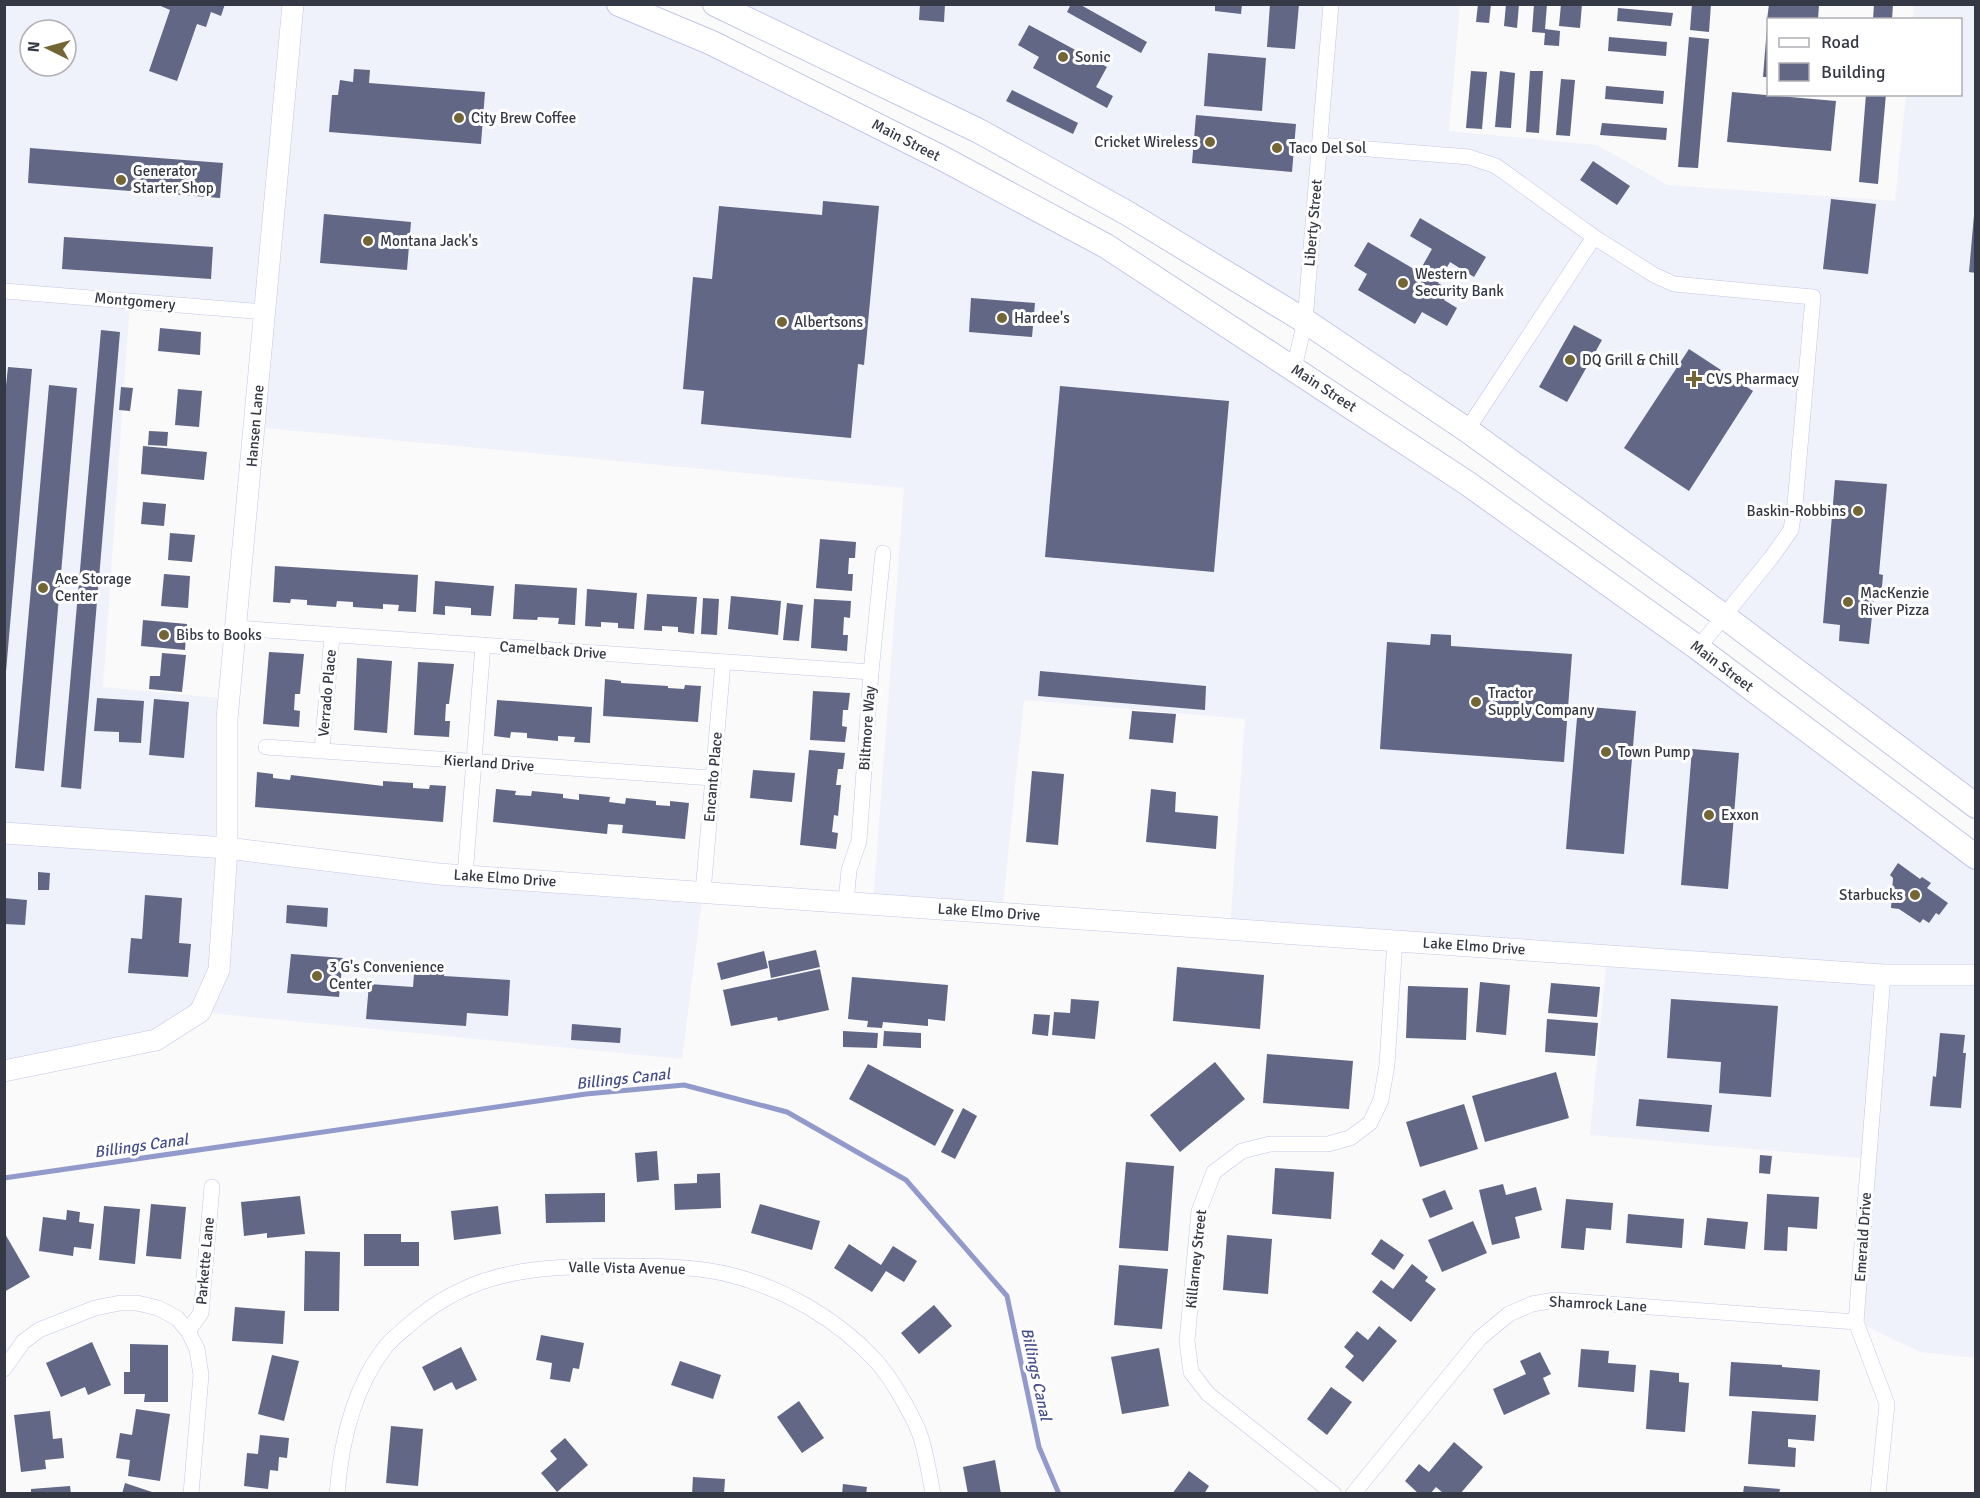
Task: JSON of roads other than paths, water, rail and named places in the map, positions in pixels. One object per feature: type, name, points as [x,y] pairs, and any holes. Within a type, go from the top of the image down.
[{"type":"main road","name":"Hansen Lane","points":[[4,1071],[156,1040],[200,1012],[219,970],[227,848],[227,719],[293,4]]},
{"type":"main road","name":"Main Street","points":[[619,4],[712,43],[942,158],[1106,246],[1467,483],[1698,648],[1976,857]]},
{"type":"main road","points":[[715,4],[979,131],[1128,213],[1305,321],[1467,430],[1725,616],[1976,806]]},
{"type":"main road","name":"Lake Elmo Drive","points":[[4,833],[227,848],[465,876],[1884,975],[1976,975]]},
{"type":"street","name":"Liberty Street","points":[[1294,368],[1305,321],[1331,4]]},
{"type":"street","points":[[1319,145],[1459,156],[1478,160],[1496,166],[1594,237],[1654,275],[1674,284],[1813,297],[1791,530],[1698,648]]},
{"type":"street","points":[[1467,430],[1594,237]]},
{"type":"street","name":"Montgomery","points":[[4,291],[265,312]]},
{"type":"street","name":"Biltmore Way","points":[[846,902],[849,870],[859,841],[871,672],[883,553]]},
{"type":"street","name":"Camelback Drive","points":[[236,628],[871,672]]},
{"type":"street","name":"Verrado Place","points":[[322,750],[332,636]]},
{"type":"street","points":[[465,876],[483,645]]},
{"type":"street","name":"Encanto Place","points":[[703,892],[723,663]]},
{"type":"street","name":"Kierland Drive","points":[[266,747],[712,778]]},
{"type":"street","name":"Killarney Street","points":[[1334,1494],[1208,1395],[1191,1372],[1187,1341],[1199,1211],[1214,1172],[1242,1151],[1270,1144],[1328,1144],[1350,1138],[1370,1123],[1381,1100],[1387,1065],[1395,940]]},
{"type":"street","name":"Emerald Drive","points":[[1878,1494],[1887,1404],[1857,1322],[1884,975]]},
{"type":"street","name":"Parkette Lane","points":[[188,1331],[201,1313],[212,1187]]},
{"type":"street","name":"Valle Vista Avenue","points":[[336,1494],[341,1451],[363,1381],[387,1344],[423,1313],[465,1288],[513,1272],[555,1267],[657,1266],[730,1275],[771,1289],[809,1307],[846,1333],[877,1363],[902,1400],[919,1433],[933,1494]]},
{"type":"street","name":"Shamrock Lane","points":[[1353,1494],[1480,1338],[1509,1314],[1532,1304],[1555,1300],[1857,1322]]},
{"type":"street","points":[[4,1369],[23,1342],[39,1330],[95,1308],[120,1303],[137,1303],[158,1308],[177,1318],[188,1331],[197,1349],[201,1375],[191,1494]]},
{"type":"waterway","name":"Billings Canal","points":[[4,1178],[586,1094],[684,1085],[787,1112],[906,1180],[1007,1296],[1039,1447],[1059,1494]]},
{"type":"place","name":"Sonic","points":[[1063,57]]},
{"type":"place","name":"City Brew Coffee","points":[[459,118]]},
{"type":"place","name":"Cricket Wireless","points":[[1210,142]]},
{"type":"place","name":"Taco Del Sol","points":[[1277,148]]},
{"type":"place","name":"Generator Starter Shop","points":[[121,180]]},
{"type":"place","name":"Montana Jack's","points":[[368,241]]},
{"type":"place","name":"Western Security Bank","points":[[1403,283]]},
{"type":"place","name":"Hardee's","points":[[1002,318]]},
{"type":"place","name":"Albertsons","points":[[782,322]]},
{"type":"place","name":"DQ Grill & Chill","points":[[1570,360]]},
{"type":"place","name":"CVS Pharmacy","points":[[1694,379]]},
{"type":"place","name":"Baskin-Robbins","points":[[1858,511]]},
{"type":"place","name":"Ace Storage Center","points":[[43,588]]},
{"type":"place","name":"MacKenzie River Pizza","points":[[1848,602]]},
{"type":"place","name":"Bibs to Books","points":[[164,635]]},
{"type":"place","name":"Tractor Supply Company","points":[[1476,702]]},
{"type":"place","name":"Town Pump","points":[[1606,752]]},
{"type":"place","name":"Exxon","points":[[1709,815]]},
{"type":"place","name":"Starbucks","points":[[1915,895]]},
{"type":"place","name":"3 G's Convenience Center","points":[[317,976]]}]
